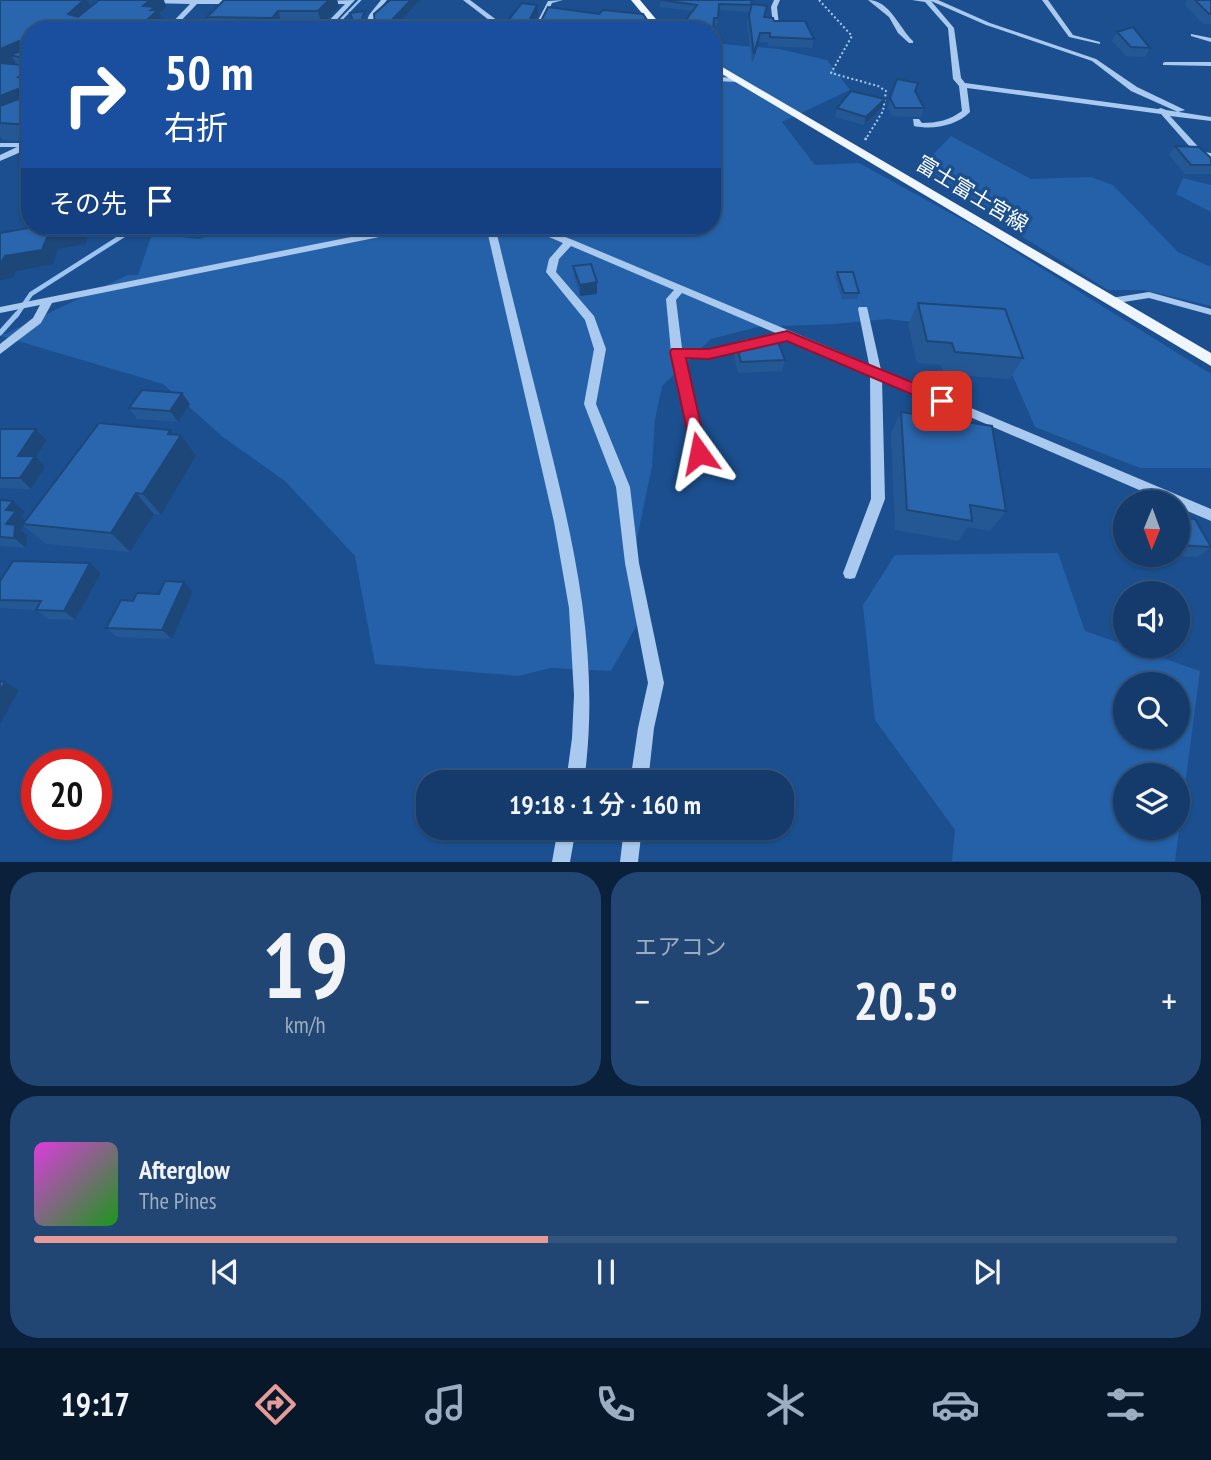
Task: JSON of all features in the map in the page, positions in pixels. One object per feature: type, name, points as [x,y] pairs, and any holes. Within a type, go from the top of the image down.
[{"type":"main road","points":[[635,0],[654,21]]},
{"type":"main road","name":"富士富士宮線","points":[[721,69],[1211,360]]},
{"type":"street","points":[[370,21],[384,0]]},
{"type":"street","points":[[466,0],[495,21]]},
{"type":"street","points":[[540,21],[550,2],[560,0]]},
{"type":"street","points":[[776,25],[774,7],[777,0]]},
{"type":"street","points":[[871,0],[892,16],[900,32],[911,42]]},
{"type":"street","points":[[915,0],[930,0],[988,24],[1094,60],[1134,89],[1153,99],[1207,119]]},
{"type":"street","points":[[930,0],[951,28],[957,79],[963,85],[1207,119]]},
{"type":"street","points":[[1045,0],[1071,36],[1098,43]]},
{"type":"street","points":[[311,2],[351,1]]},
{"type":"street","points":[[332,21],[351,1]]},
{"type":"street","points":[[142,2],[247,2]]},
{"type":"street","points":[[177,21],[195,2]]},
{"type":"street","points":[[1193,35],[1211,40]]},
{"type":"street","points":[[1165,64],[1211,64]]},
{"type":"street","points":[[721,79],[740,80]]},
{"type":"street","points":[[916,121],[926,127],[961,117],[966,112],[963,85]]},
{"type":"street","points":[[1153,99],[1200,154],[1211,155]]},
{"type":"street","points":[[0,145],[21,145]]},
{"type":"street","points":[[0,158],[21,149]]},
{"type":"street","points":[[0,310],[375,235]]},
{"type":"street","points":[[492,235],[561,521],[582,644],[580,755],[577,770]]},
{"type":"street","points":[[552,235],[1211,515]]},
{"type":"street","points":[[570,242],[556,255],[551,263],[551,272],[590,319],[600,349],[590,404],[623,487],[632,564],[656,683],[641,770]]},
{"type":"street","points":[[680,289],[671,299],[677,352],[699,453]]},
{"type":"street","points":[[1111,301],[1149,295],[1211,312]]},
{"type":"street","points":[[0,350],[37,320],[47,302]]},
{"type":"street","points":[[850,573],[878,499],[876,373],[863,309]]},
{"type":"street","points":[[677,352],[709,354],[787,335]]},
{"type":"street","points":[[561,862],[565,840]]},
{"type":"street","points":[[629,862],[632,840]]},
{"type":"path","points":[[819,0],[852,36],[831,74],[878,86],[886,91],[886,106],[857,150]]},
{"type":"shaded area","points":[[721,44],[779,49],[827,60],[850,90],[782,122],[815,165],[859,163],[979,229],[1211,374],[1211,468],[1140,468],[1035,427],[993,331],[887,319],[758,327],[711,339],[662,386],[655,420],[652,466],[632,563],[642,616],[611,671],[551,668],[518,676],[375,664],[355,556],[285,481],[223,437],[163,384],[1,336],[128,275],[138,275],[152,235],[200,239],[208,235],[721,235]]},
{"type":"shaded area","points":[[951,136],[1031,179],[1091,177],[1113,185],[1178,252],[1211,267],[1211,306],[1144,290],[1108,290],[917,171]]},
{"type":"shaded area","points":[[1183,178],[1211,185],[1211,212],[1176,194]]},
{"type":"shaded area","points":[[1058,553],[1085,631],[1113,641],[1113,658],[1163,658],[1200,671],[1190,747],[1190,672],[1113,672],[1113,749],[1190,749],[1188,763],[1113,763],[1113,840],[1178,840],[1175,861],[952,861],[955,830],[875,720],[863,605],[895,555]]},
{"type":"building","points":[[0,0],[84,0],[68,14],[78,17],[99,0],[150,0],[143,6],[155,7],[151,10],[158,10],[146,21],[21,21],[21,42],[0,49]]},
{"type":"building","points":[[224,0],[329,0],[318,11],[278,11],[272,18],[207,17]]},
{"type":"building","points":[[390,0],[411,0],[391,21],[375,21],[374,14]]},
{"type":"building","points":[[661,0],[752,0],[751,5],[719,4],[718,18],[714,18],[714,21],[685,21],[697,5]]},
{"type":"building","points":[[1195,0],[1211,0],[1211,14],[1209,14]]},
{"type":"building","points":[[522,3],[537,5],[531,21],[511,21],[510,18]]},
{"type":"building","points":[[752,4],[767,6],[764,17],[773,18],[774,21],[805,21],[814,39],[770,37],[770,33],[760,33],[754,54],[749,15]]},
{"type":"building","points":[[548,7],[599,14],[603,10],[643,14],[648,21],[541,21]]},
{"type":"building","points":[[365,11],[364,21],[353,21],[350,13]]},
{"type":"building","points":[[1133,27],[1150,48],[1131,47],[1117,32]]},
{"type":"building","points":[[21,50],[21,58],[11,55]]},
{"type":"building","points":[[0,63],[21,65],[21,91],[18,89],[0,96]]},
{"type":"building","points":[[897,79],[918,83],[915,91],[924,108],[895,108],[890,98]]},
{"type":"building","points":[[851,91],[885,99],[866,117],[837,108]]},
{"type":"building","points":[[21,98],[21,124],[0,123],[0,106]]},
{"type":"building","points":[[1175,146],[1199,147],[1211,158],[1211,165],[1191,165]]},
{"type":"building","points":[[21,229],[21,235],[48,235],[42,250],[5,256],[0,263],[0,233]]},
{"type":"building","points":[[591,264],[597,282],[580,285],[573,266]]},
{"type":"building","points":[[837,272],[853,272],[859,293],[844,293]]},
{"type":"building","points":[[918,303],[1005,309],[1023,358],[955,352],[952,343],[927,341]]},
{"type":"building","points":[[778,342],[785,360],[741,362],[736,344]]},
{"type":"building","points":[[142,390],[182,393],[170,411],[129,408]]},
{"type":"building","points":[[901,412],[992,426],[1006,511],[970,505],[972,521],[907,510]]},
{"type":"building","points":[[99,423],[170,430],[168,434],[181,435],[143,494],[136,493],[111,533],[23,524]]},
{"type":"building","points":[[0,429],[36,429],[18,456],[35,456],[20,478],[0,478]]},
{"type":"building","points":[[0,500],[13,501],[6,510],[16,511],[6,524],[15,525],[14,538],[0,537]]},
{"type":"building","points":[[1190,519],[1195,519],[1211,547],[1190,546]]},
{"type":"building","points":[[13,561],[90,563],[64,611],[36,610],[41,601],[0,600],[0,581]]},
{"type":"building","points":[[165,581],[184,582],[162,630],[106,628],[121,600],[133,601],[137,593],[159,594]]},
{"type":"waterway","points":[[340,21],[360,0]]},
{"type":"waterway","points":[[16,316],[31,294],[124,235]]},
{"type":"waterway","points":[[0,333],[17,314]]},
{"type":"route","points":[[699,453],[677,352],[709,354],[787,335],[942,401]]}]
